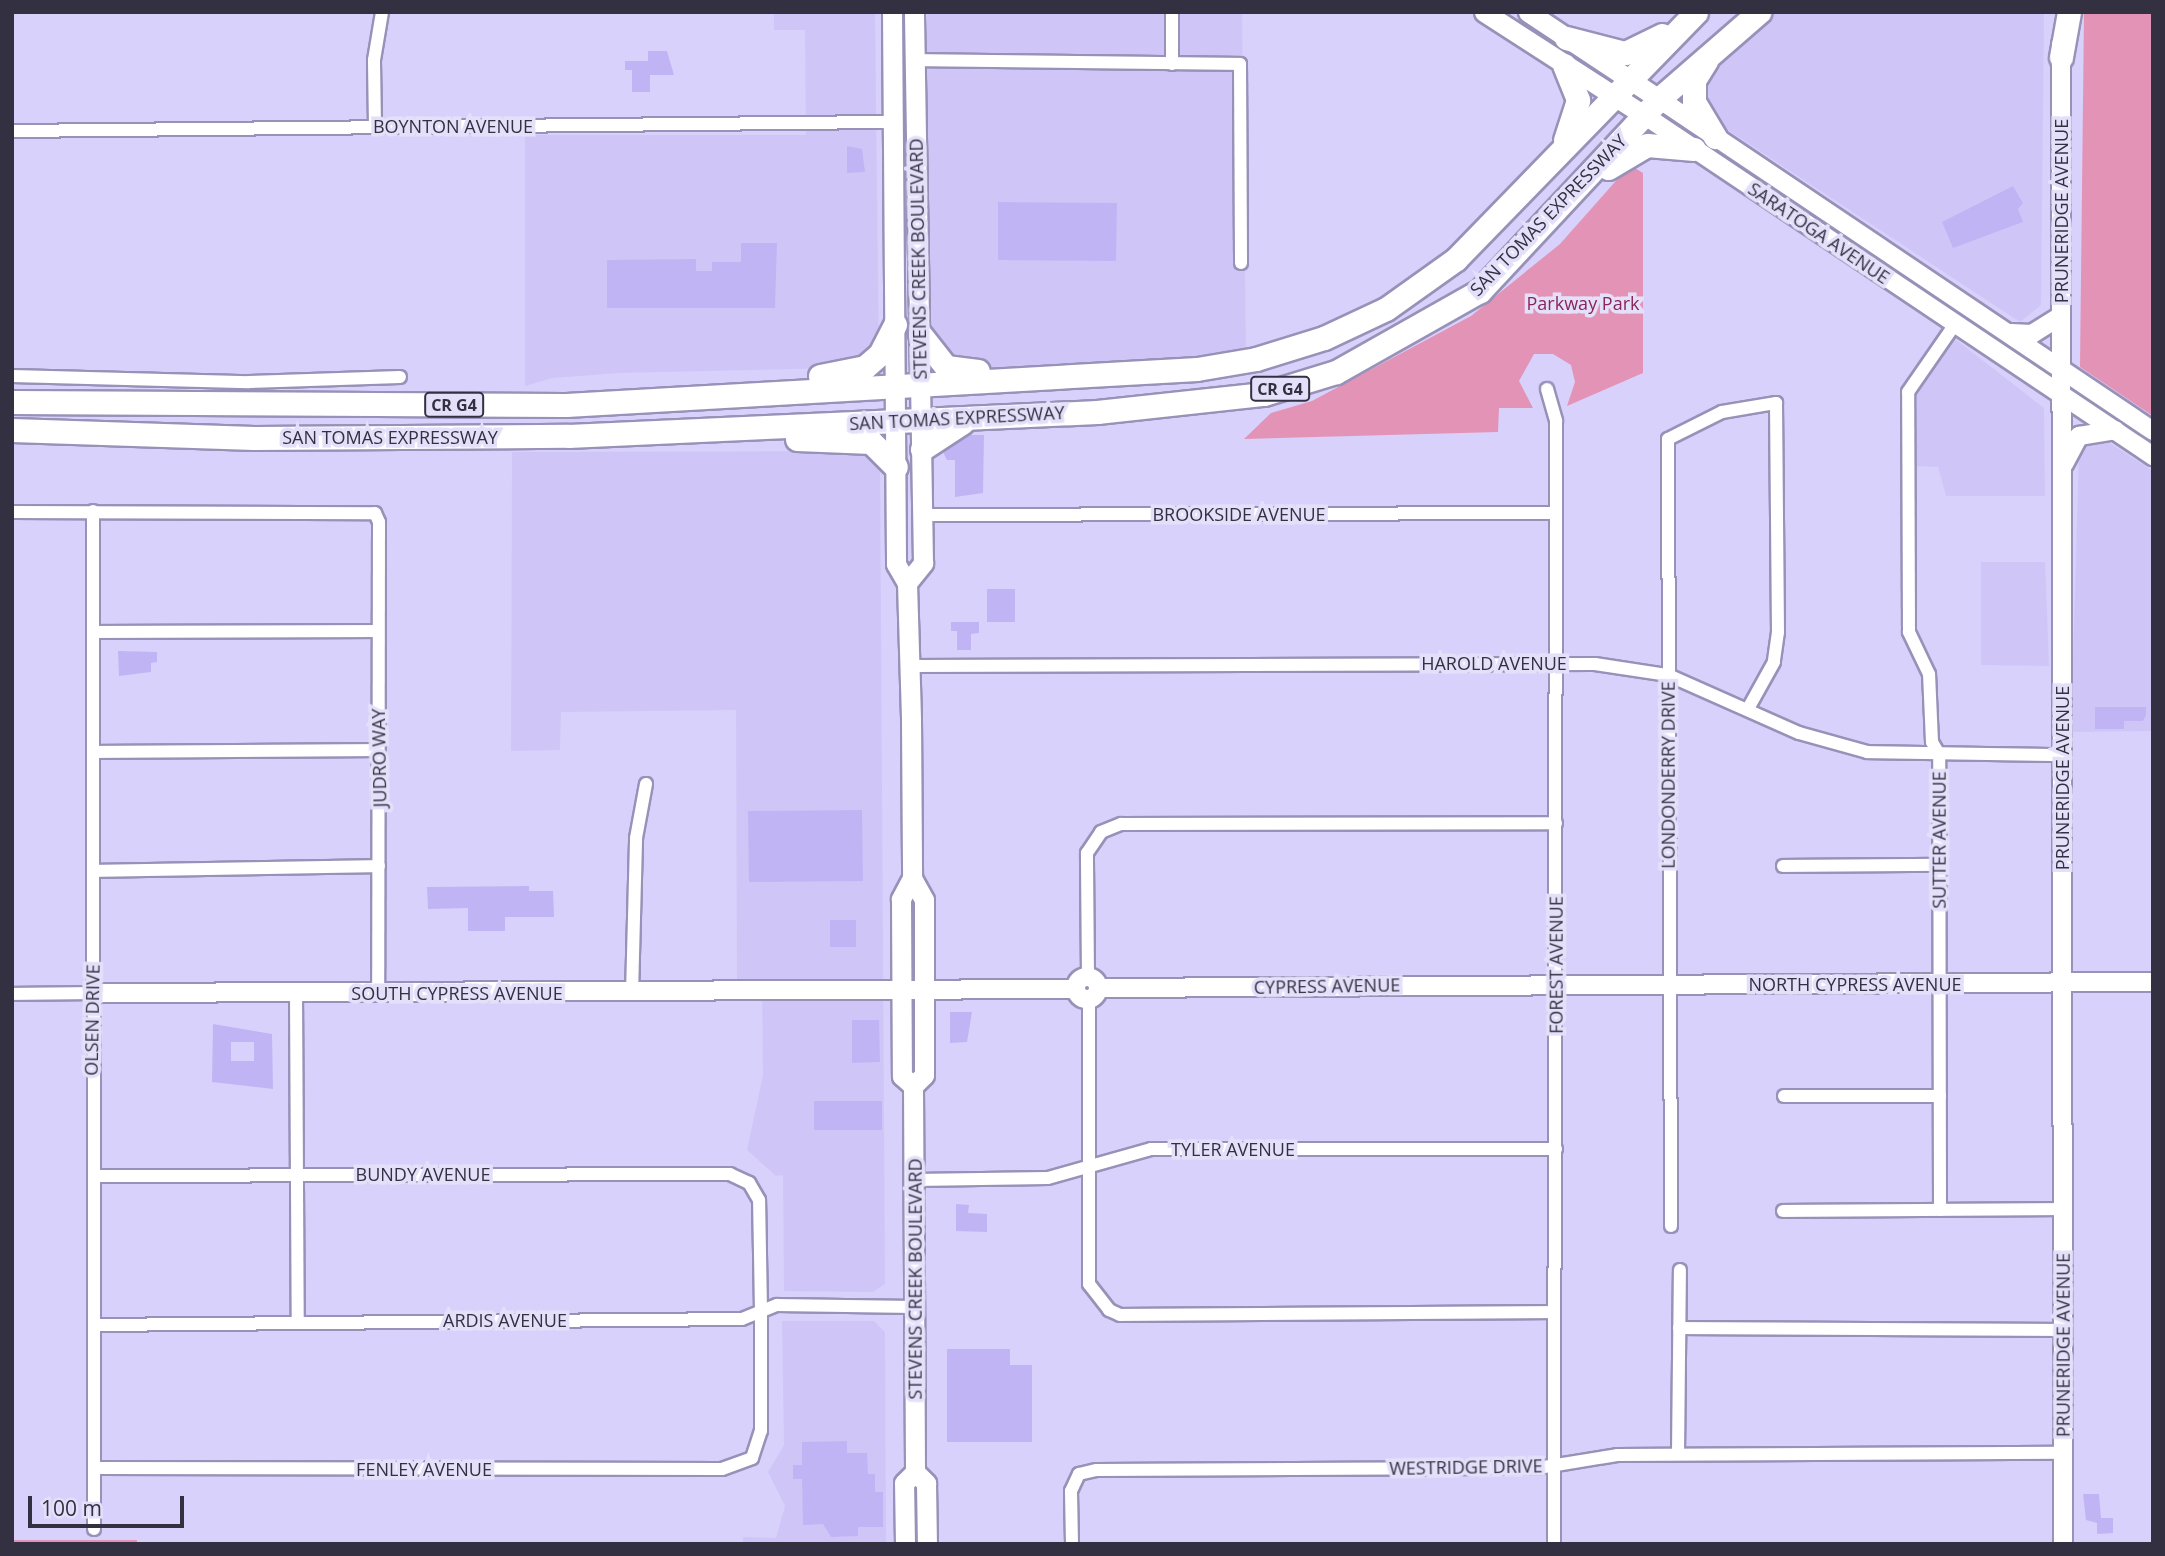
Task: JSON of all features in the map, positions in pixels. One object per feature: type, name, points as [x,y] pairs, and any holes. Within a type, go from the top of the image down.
[{"type":"highway","name":"SAN TOMAS EXPRESSWAY","points":[[12,430],[281,438],[743,429],[1198,405],[1264,394],[1336,372],[1480,291],[1652,107],[1717,43],[1759,12]]},
{"type":"highway","points":[[2061,57],[2069,12]]},
{"type":"highway","points":[[1566,38],[1613,52],[1636,51],[1695,13]]},
{"type":"highway","name":"SAN TOMAS EXPRESSWAY","points":[[12,402],[566,405],[1197,369],[1324,338],[1386,309],[1456,259],[1695,13]]},
{"type":"highway","points":[[1715,137],[1695,102],[1695,80],[1717,43]]},
{"type":"highway","points":[[1547,166],[1578,109],[1577,93],[1564,65]]},
{"type":"highway","points":[[1592,174],[1647,145],[1694,149]]},
{"type":"highway","points":[[719,395],[768,382],[856,371],[880,354],[895,326]]},
{"type":"highway","points":[[920,334],[946,367],[1065,377]]},
{"type":"highway","points":[[922,449],[943,431],[979,418]]},
{"type":"highway","points":[[743,429],[769,438],[871,442],[895,467]]},
{"type":"main road","name":"STEVENS CREEK BOULEVARD","points":[[907,583],[923,563],[914,12]]},
{"type":"main road","name":"SARATOGA AVENUE","points":[[1484,12],[1614,97],[1652,107],[1715,137],[2153,430]]},
{"type":"main road","name":"SARATOGA AVENUE","points":[[1528,12],[1630,79],[1652,107],[1694,149],[2153,456]]},
{"type":"main road","name":"PRUNERIDGE AVENUE","points":[[2061,12],[2063,1544]]},
{"type":"main road","name":"STEVENS CREEK BOULEVARD","points":[[892,19],[896,564],[907,583],[910,666],[912,878],[901,900],[902,1076],[914,1086]]},
{"type":"main road","points":[[892,19],[914,60]]},
{"type":"main road","points":[[893,122],[915,151]]},
{"type":"main road","points":[[2009,333],[2032,334],[2061,316]]},
{"type":"main road","points":[[2062,467],[2079,436],[2116,430]]},
{"type":"main road","name":"STEVENS CREEK BOULEVARD","points":[[905,1544],[904,1483],[915,1472],[914,1086],[924,1075],[925,991],[924,900],[912,878]]},
{"type":"main road","name":"NORTH CYPRESS AVENUE","points":[[1556,983],[2153,982]]},
{"type":"main road","name":"CYPRESS AVENUE","points":[[1088,988],[1556,983]]},
{"type":"main road","points":[[901,991],[1088,988]]},
{"type":"main road","name":"SOUTH CYPRESS AVENUE","points":[[92,993],[632,994],[901,991]]},
{"type":"main road","name":"STEVENS CREEK BOULEVARD","points":[[915,1472],[926,1483],[927,1544]]},
{"type":"street","points":[[375,126],[374,60],[382,12]]},
{"type":"street","points":[[1172,12],[1172,64]]},
{"type":"street","points":[[914,60],[1240,64],[1241,263]]},
{"type":"street","name":"BOYNTON AVENUE","points":[[12,131],[893,122]]},
{"type":"street","name":"SUTTER AVENUE","points":[[1940,1210],[1939,754],[1932,742],[1928,674],[1909,632],[1908,392],[1955,324]]},
{"type":"street","points":[[12,376],[249,382],[400,377]]},
{"type":"street","name":"FOREST AVENUE","points":[[1547,388],[1556,421],[1554,1544]]},
{"type":"street","name":"LONDONDERRY DRIVE","points":[[1671,1226],[1668,439],[1722,412],[1776,402],[1779,632],[1774,662],[1749,707]]},
{"type":"street","name":"JUDRO WAY","points":[[93,511],[363,509],[374,513],[379,522],[378,994]]},
{"type":"street","points":[[12,512],[93,511]]},
{"type":"street","name":"OLSEN DRIVE","points":[[93,511],[94,1529]]},
{"type":"street","name":"BROOKSIDE AVENUE","points":[[923,515],[1556,513]]},
{"type":"street","points":[[94,632],[379,631]]},
{"type":"street","name":"HAROLD AVENUE","points":[[910,666],[1554,663],[1668,675],[1749,707],[1799,733],[1867,752],[2062,755]]},
{"type":"street","points":[[94,752],[379,750]]},
{"type":"street","points":[[632,994],[636,838],[646,784]]},
{"type":"street","points":[[1553,1312],[1121,1315],[1100,1303],[1089,1284],[1087,853],[1101,832],[1121,824],[1556,823]]},
{"type":"street","points":[[1783,866],[1940,865]]},
{"type":"street","points":[[94,871],[379,866]]},
{"type":"street","points":[[296,992],[298,1321]]},
{"type":"street","name":"SOUTH CYPRESS AVENUE","points":[[12,994],[92,993]]},
{"type":"street","points":[[1784,1096],[1940,1096]]},
{"type":"street","name":"TYLER AVENUE","points":[[914,1180],[1048,1178],[1089,1164],[1151,1149],[1556,1149]]},
{"type":"street","name":"BUNDY AVENUE","points":[[94,1176],[723,1173],[748,1183],[760,1207],[761,1311]]},
{"type":"street","points":[[1783,1210],[2063,1209]]},
{"type":"street","points":[[1678,1454],[1680,1270]]},
{"type":"street","name":"ARDIS AVENUE","points":[[94,1325],[298,1321],[742,1319],[778,1305],[915,1307]]},
{"type":"street","name":"FENLEY AVENUE","points":[[94,1468],[722,1469],[752,1458],[761,1431],[761,1311]]},
{"type":"street","points":[[1679,1328],[2063,1330]]},
{"type":"street","name":"WESTRIDGE DRIVE","points":[[1072,1544],[1071,1492],[1079,1474],[1555,1465],[1617,1455],[2063,1453]]},
{"type":"shaded area","points":[[774,12],[875,12],[879,367],[619,373],[552,378],[525,386],[525,135],[806,135],[805,30],[774,30]]},
{"type":"shaded area","points":[[927,12],[1242,12],[1246,362],[924,381]]},
{"type":"shaded area","points":[[1775,12],[2044,12],[2041,305],[2020,322],[1728,130],[1702,103],[1703,80],[1721,51]]},
{"type":"shaded area","points":[[1941,328],[2044,408],[2045,496],[1946,496],[1938,467],[1912,466],[1915,374]]},
{"type":"shaded area","points":[[2089,439],[2105,440],[2153,471],[2153,731],[2071,732],[2079,452]]},
{"type":"shaded area","points":[[870,451],[880,461],[885,1284],[873,1292],[784,1291],[783,1175],[776,1176],[747,1150],[763,1075],[762,981],[737,981],[736,710],[561,712],[560,750],[511,751],[512,452]]},
{"type":"shaded area","points":[[1981,562],[2045,562],[2049,666],[1981,665]]},
{"type":"shaded area","points":[[782,1321],[874,1321],[885,1332],[886,1544],[743,1544],[743,1537],[776,1538],[785,1506],[768,1472],[784,1445]]},
{"type":"green space","points":[[2084,12],[2153,12],[2153,416],[2080,367]]},
{"type":"green space","name":"Parkway Park","points":[[1630,165],[1643,173],[1643,373],[1567,406],[1575,382],[1571,365],[1553,354],[1534,354],[1519,381],[1533,408],[1499,408],[1498,432],[1244,439],[1271,413],[1312,401],[1471,316],[1560,244]]},
{"type":"green space","points":[[12,1540],[137,1540],[137,1544],[12,1544]]},
{"type":"building","points":[[648,51],[667,51],[674,75],[650,75],[650,92],[632,92],[632,70],[625,70],[625,61],[648,61]]},
{"type":"building","points":[[847,146],[862,149],[865,172],[847,173]]},
{"type":"building","points":[[2013,186],[2023,203],[2018,209],[2023,222],[1953,248],[1942,222]]},
{"type":"building","points":[[998,202],[1117,203],[1116,261],[998,260]]},
{"type":"building","points":[[741,243],[777,243],[775,308],[607,308],[607,260],[696,259],[696,271],[712,271],[712,262],[741,262]]},
{"type":"building","points":[[968,435],[984,435],[983,493],[955,497],[955,460],[947,460],[943,452]]},
{"type":"building","points":[[987,589],[1015,589],[1015,622],[987,622]]},
{"type":"building","points":[[951,622],[979,622],[979,633],[971,634],[971,650],[957,650],[957,631],[951,631]]},
{"type":"building","points":[[118,651],[157,652],[157,662],[151,663],[151,672],[119,676]]},
{"type":"building","points":[[2095,707],[2146,707],[2146,715],[2143,721],[2124,721],[2124,729],[2095,729]]},
{"type":"building","points":[[862,810],[863,881],[749,882],[748,811]]},
{"type":"building","points":[[529,886],[529,891],[553,891],[554,917],[505,917],[505,931],[468,931],[468,908],[428,909],[427,887]]},
{"type":"building","points":[[830,920],[856,920],[856,947],[830,947]]},
{"type":"building","points":[[950,1012],[972,1012],[967,1042],[950,1043]]},
{"type":"building","points":[[852,1020],[879,1020],[880,1062],[852,1063]]},
{"type":"building","points":[[213,1024],[272,1034],[273,1089],[212,1082]],"holes":[[[231,1042],[254,1042],[254,1061],[231,1061]]]},
{"type":"building","points":[[814,1101],[882,1101],[882,1130],[814,1130]]},
{"type":"building","points":[[956,1204],[969,1205],[968,1213],[987,1214],[987,1232],[956,1231]]},
{"type":"building","points":[[947,1349],[1010,1349],[1010,1365],[1032,1365],[1032,1442],[947,1442]]},
{"type":"building","points":[[847,1441],[847,1453],[867,1453],[868,1474],[875,1474],[875,1492],[883,1492],[883,1527],[858,1527],[858,1536],[831,1537],[823,1524],[803,1525],[802,1479],[793,1479],[793,1465],[802,1465],[802,1442]]},
{"type":"building","points":[[2083,1494],[2099,1494],[2101,1518],[2113,1518],[2113,1533],[2097,1534],[2097,1523],[2086,1520]]}]
